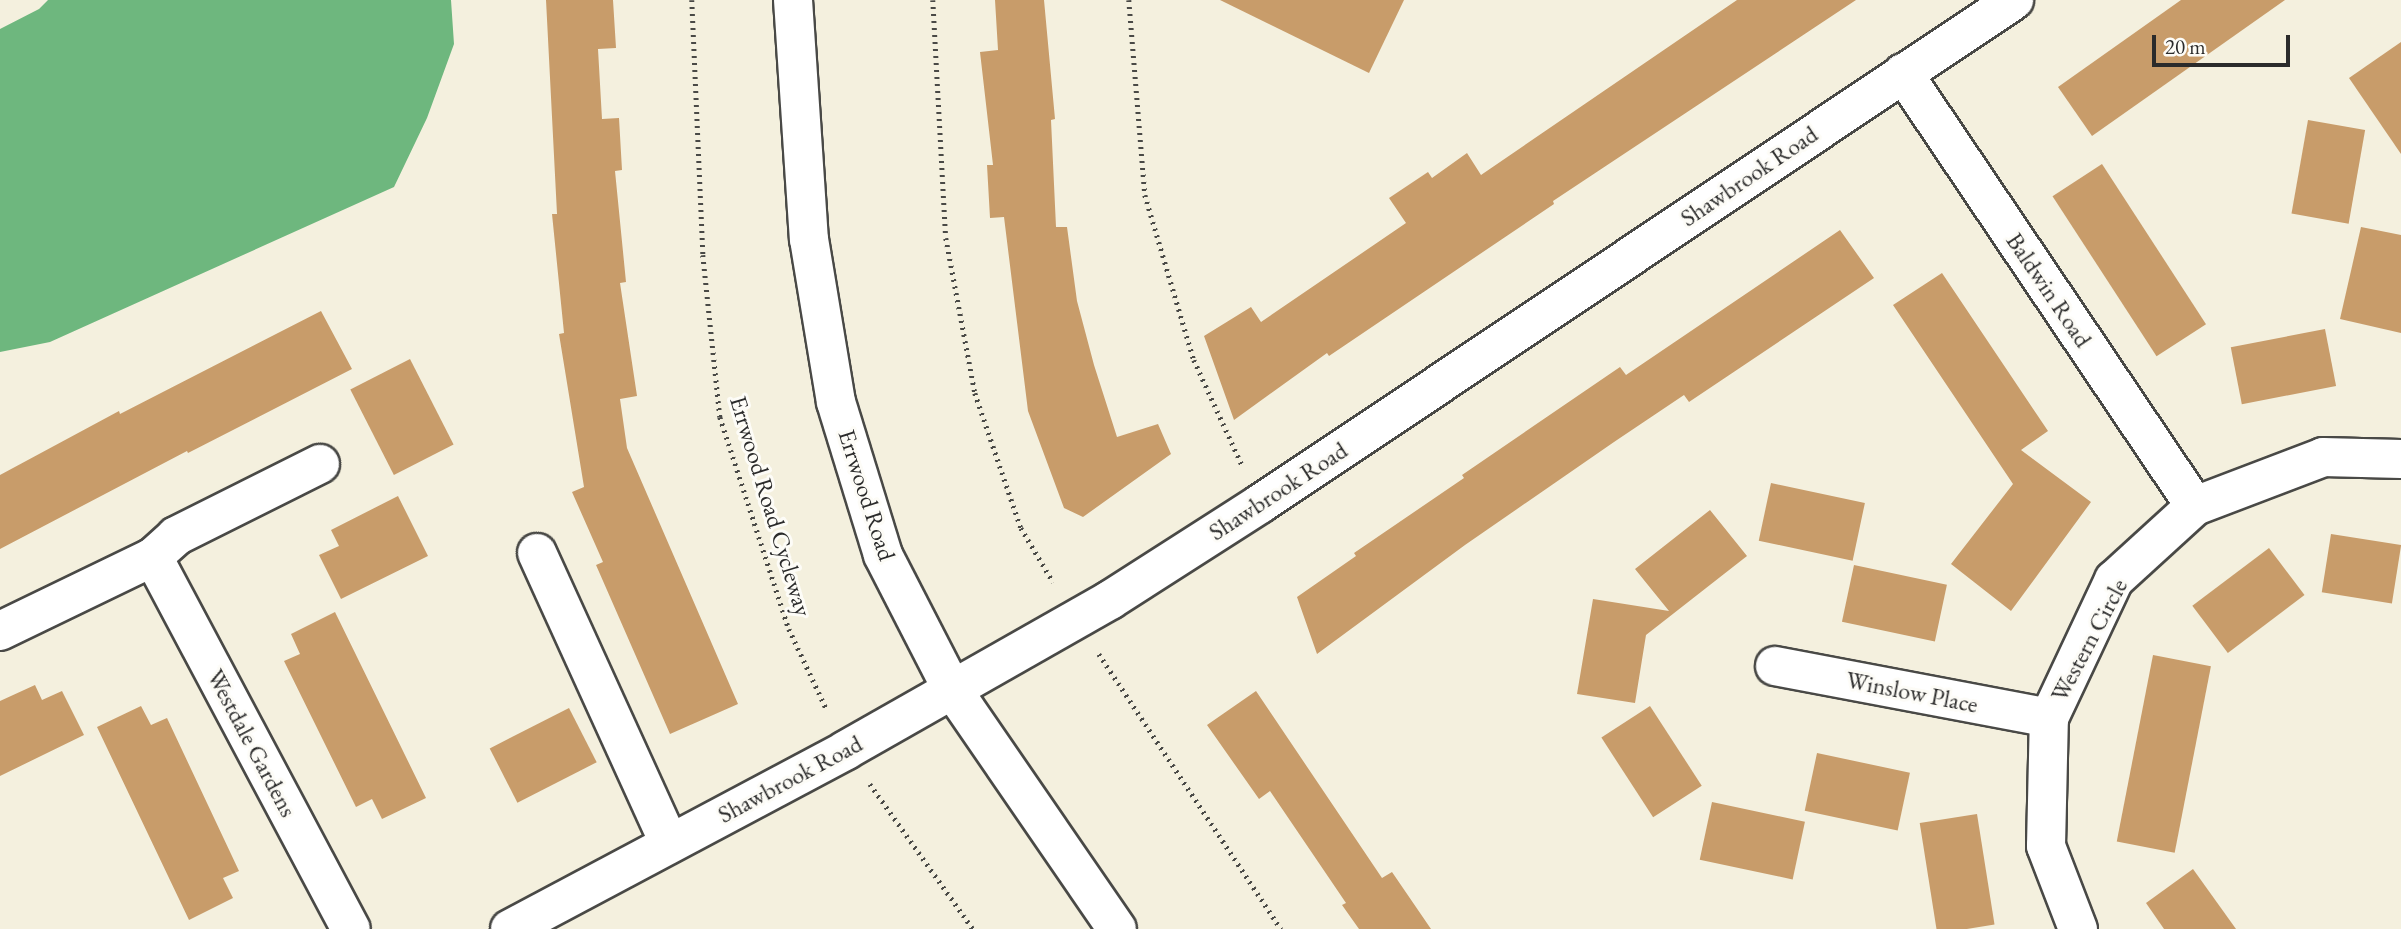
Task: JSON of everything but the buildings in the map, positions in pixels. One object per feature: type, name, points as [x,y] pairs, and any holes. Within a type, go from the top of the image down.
[{"type":"street","name":"Errwood Road","points":[[793,0],[809,239],[836,401],[883,555],[952,689],[1116,929]]},
{"type":"street","name":"Shawbrook Road","points":[[510,929],[846,750],[1075,619],[1260,504],[2014,0]]},
{"type":"street","name":"Baldwin Road","points":[[1903,73],[2195,506]]},
{"type":"street","name":"Western Circle","points":[[2078,929],[2046,846],[2049,718],[2114,580],[2195,506],[2323,457],[2401,459]]},
{"type":"street","points":[[0,631],[153,557],[176,536],[320,464]]},
{"type":"street","points":[[537,553],[668,843]]},
{"type":"street","name":"Westdale Gardens","points":[[153,557],[351,929]]},
{"type":"street","name":"Winslow Place","points":[[1774,666],[2049,718]]},
{"type":"path","name":"Errwood Road Cycleway","points":[[692,0],[703,254],[720,417],[789,629],[846,750],[973,929]]},
{"type":"path","points":[[933,0],[946,238],[975,393],[1021,528],[1075,619],[1281,929]]},
{"type":"path","points":[[1129,0],[1145,195],[1194,360],[1260,504]]},
{"type":"green space","points":[[48,0],[451,0],[454,44],[427,118],[394,187],[50,342],[0,352],[0,29],[39,9]]}]
